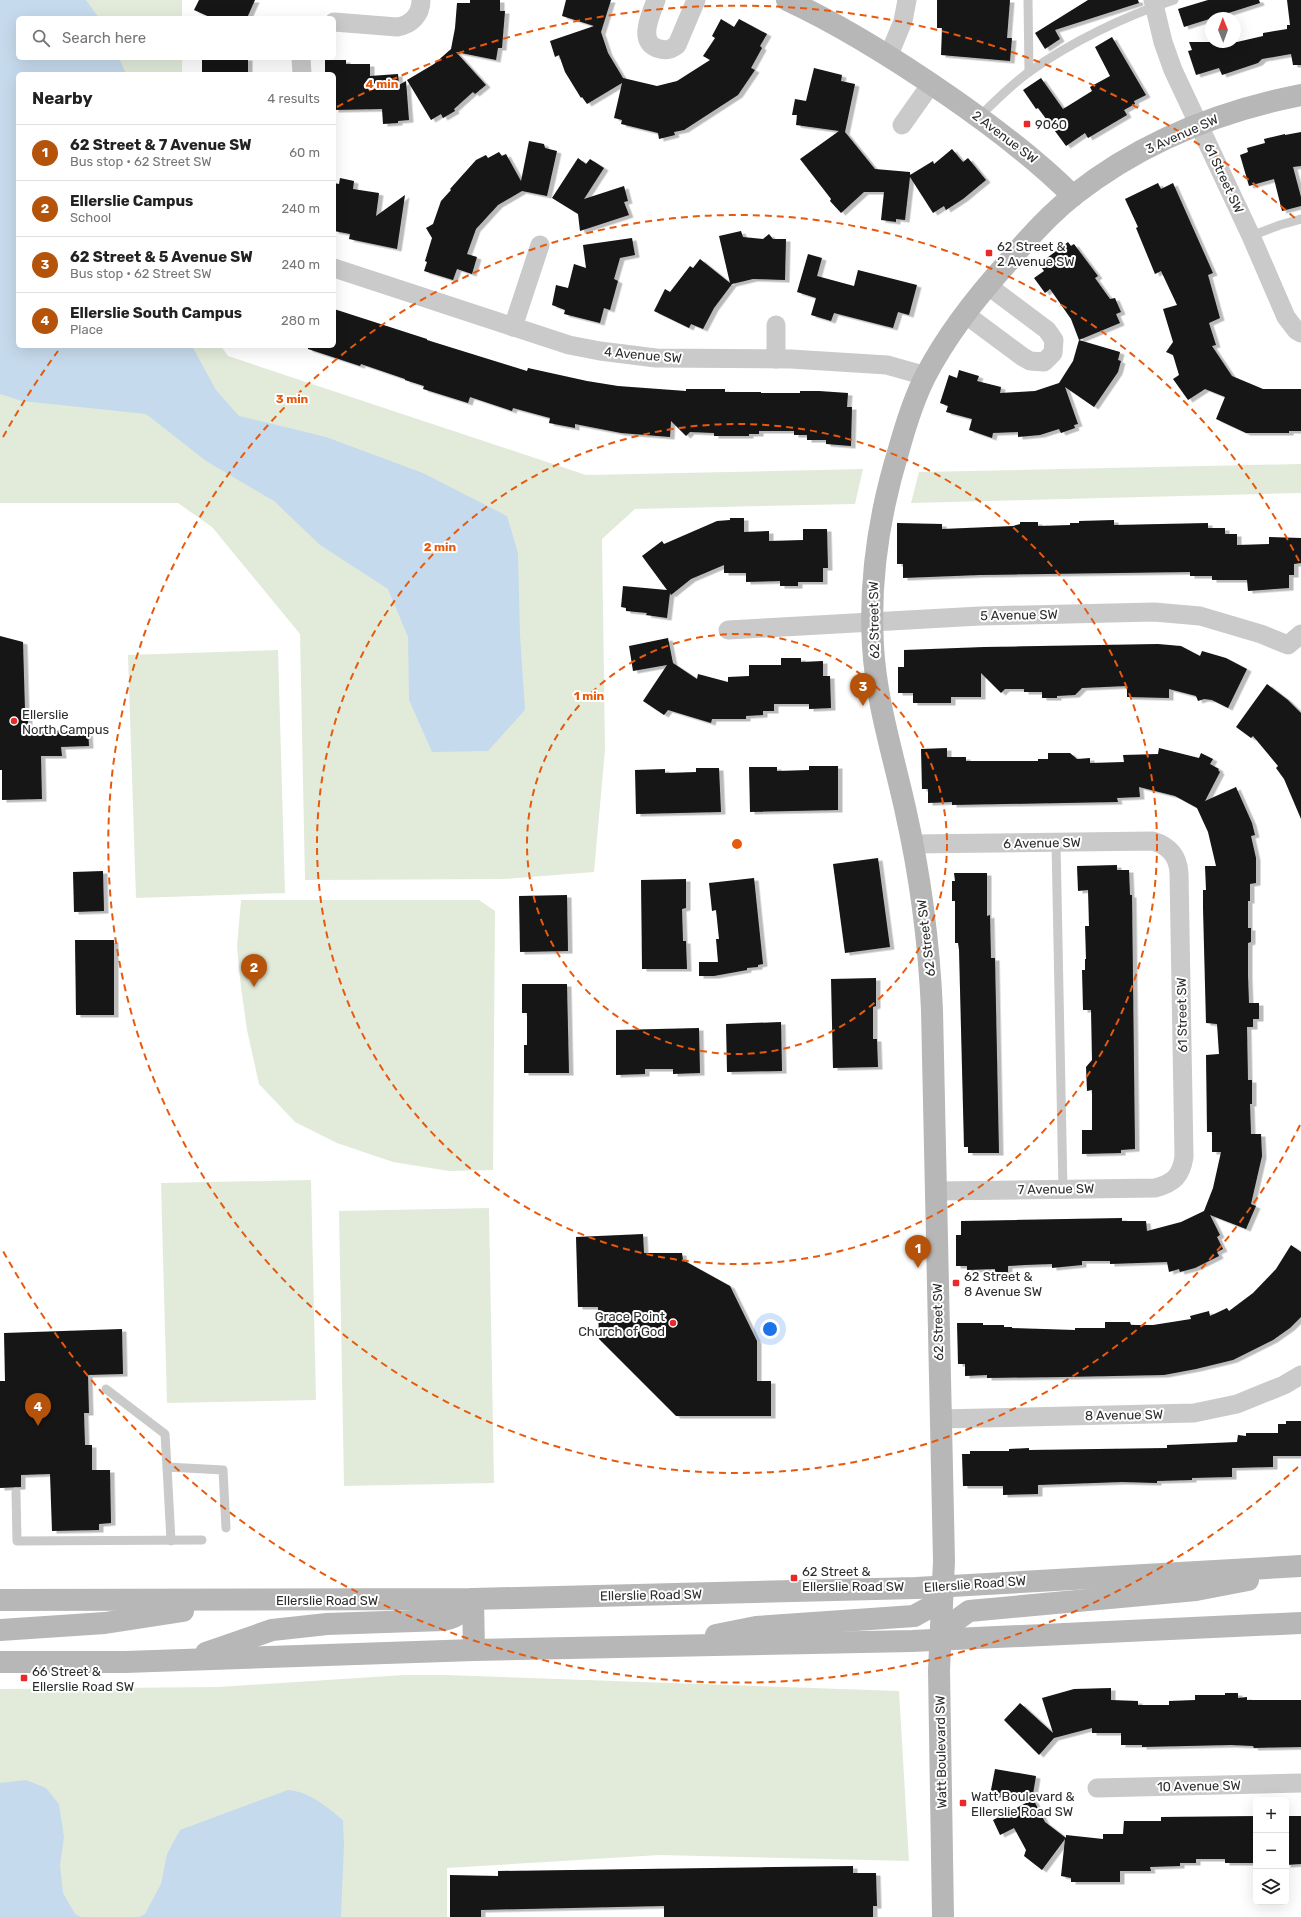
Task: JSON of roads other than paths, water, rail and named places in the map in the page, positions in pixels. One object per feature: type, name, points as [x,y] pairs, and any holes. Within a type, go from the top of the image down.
[{"type":"main road","name":"2 Avenue SW","points":[[787,0],[889,55],[979,117],[1032,157],[1073,196]]},
{"type":"main road","name":"3 Avenue SW","points":[[1073,196],[1138,154],[1198,124],[1242,108],[1301,95]]},
{"type":"main road","name":"62 Street SW","points":[[944,1586],[930,966],[913,844],[876,681],[872,621],[873,583],[876,551],[888,486],[905,428],[926,376],[946,341],[987,285],[1026,242],[1073,196]]},
{"type":"main road","name":"Ellerslie Road SW","points":[[0,1600],[473,1599],[944,1586],[1301,1566]]},
{"type":"main road","points":[[940,1640],[950,1625],[968,1611],[1196,1590],[1301,1571]]},
{"type":"main road","name":"Watt Boulevard SW","points":[[943,1917],[940,1640],[944,1586]]},
{"type":"main road","points":[[657,1647],[756,1628],[914,1616],[934,1605],[944,1586]]},
{"type":"main road","points":[[473,1599],[474,1650]]},
{"type":"main road","points":[[184,1660],[272,1630],[327,1624],[455,1618],[466,1609],[473,1599]]},
{"type":"main road","points":[[0,1630],[105,1623],[249,1600]]},
{"type":"main road","points":[[0,1662],[184,1660],[474,1650],[940,1640],[1301,1622]]},
{"type":"street","points":[[336,22],[397,27],[405,26],[413,21],[418,13],[421,0]]},
{"type":"street","points":[[656,0],[647,26],[646,34],[649,44],[656,48],[666,50],[677,45],[696,0]]},
{"type":"street","points":[[889,55],[903,21],[907,0]]},
{"type":"street","name":"61 Street SW","points":[[1153,3],[1167,56],[1251,236],[1286,317],[1299,332]]},
{"type":"street","points":[[301,60],[302,72]]},
{"type":"street","points":[[902,125],[931,84]]},
{"type":"street","points":[[513,327],[540,245]]},
{"type":"street","name":"4 Avenue SW","points":[[336,269],[569,345],[627,355],[684,359],[776,359],[887,366],[926,376]]},
{"type":"street","points":[[965,314],[1030,362],[1044,362],[1053,353],[1054,340],[1047,330],[987,285]]},
{"type":"street","points":[[776,325],[776,359]]},
{"type":"street","name":"5 Avenue SW","points":[[728,630],[980,616],[1154,612],[1200,616],[1229,623],[1297,645]]},
{"type":"street","name":"6 Avenue SW","points":[[913,844],[1153,841],[1169,850]]},
{"type":"street","name":"61 Street SW","points":[[1169,850],[1179,864],[1180,880],[1184,1157],[1182,1168],[1175,1180]]},
{"type":"street","name":"7 Avenue SW","points":[[936,1191],[1155,1188],[1175,1180]]},
{"type":"street","name":"8 Avenue SW","points":[[940,1419],[1194,1413],[1244,1402],[1284,1385],[1301,1375]]},
{"type":"street","name":"10 Avenue SW","points":[[1097,1788],[1301,1783]]},
{"type":"lane","points":[[1028,0],[1029,72]]},
{"type":"lane","points":[[979,117],[999,97],[1029,72],[1100,30],[1153,3],[1174,0]]},
{"type":"lane","points":[[1251,236],[1301,219]]},
{"type":"lane","points":[[1056,843],[1063,1189]]},
{"type":"lane","points":[[106,1389],[165,1434],[171,1541]]},
{"type":"lane","points":[[167,1467],[223,1470],[226,1528]]},
{"type":"lane","points":[[16,1492],[17,1541],[202,1540]]},
{"type":"water","points":[[0,0],[86,0],[98,16],[16,16],[16,60],[120,60],[125,72],[16,72],[16,348],[193,348],[216,390],[239,416],[326,437],[423,473],[507,516],[518,553],[520,635],[525,710],[488,751],[432,752],[409,700],[408,637],[388,589],[320,545],[274,501],[206,461],[146,414],[22,401],[0,394]]},
{"type":"water","points":[[26,1780],[46,1788],[59,1804],[64,1837],[60,1865],[63,1893],[75,1914],[81,1917],[0,1917],[0,1783]]},
{"type":"water","points":[[288,1790],[296,1791],[317,1800],[343,1820],[344,1845],[341,1917],[139,1917],[145,1914],[161,1884],[167,1854],[180,1830]]},
{"type":"place","name":"9060","points":[[1027,124]]},
{"type":"place","name":"62 Street & 2 Avenue SW","points":[[989,253]]},
{"type":"place","name":"62 Street & 5 Avenue SW","points":[[863,706]]},
{"type":"place","name":"Ellerslie North Campus","points":[[14,721]]},
{"type":"place","name":"Ellerslie Campus","points":[[254,987]]},
{"type":"place","name":"62 Street & 7 Avenue SW","points":[[918,1268]]},
{"type":"place","name":"62 Street & 8 Avenue SW","points":[[956,1283]]},
{"type":"place","name":"Grace Point Church of God","points":[[673,1323]]},
{"type":"place","name":"Ellerslie South Campus","points":[[38,1426]]},
{"type":"place","name":"62 Street & Ellerslie Road SW","points":[[794,1578]]},
{"type":"place","name":"66 Street & Ellerslie Road SW","points":[[24,1678]]},
{"type":"place","name":"Watt Boulevard & Ellerslie Road SW","points":[[963,1803]]}]
